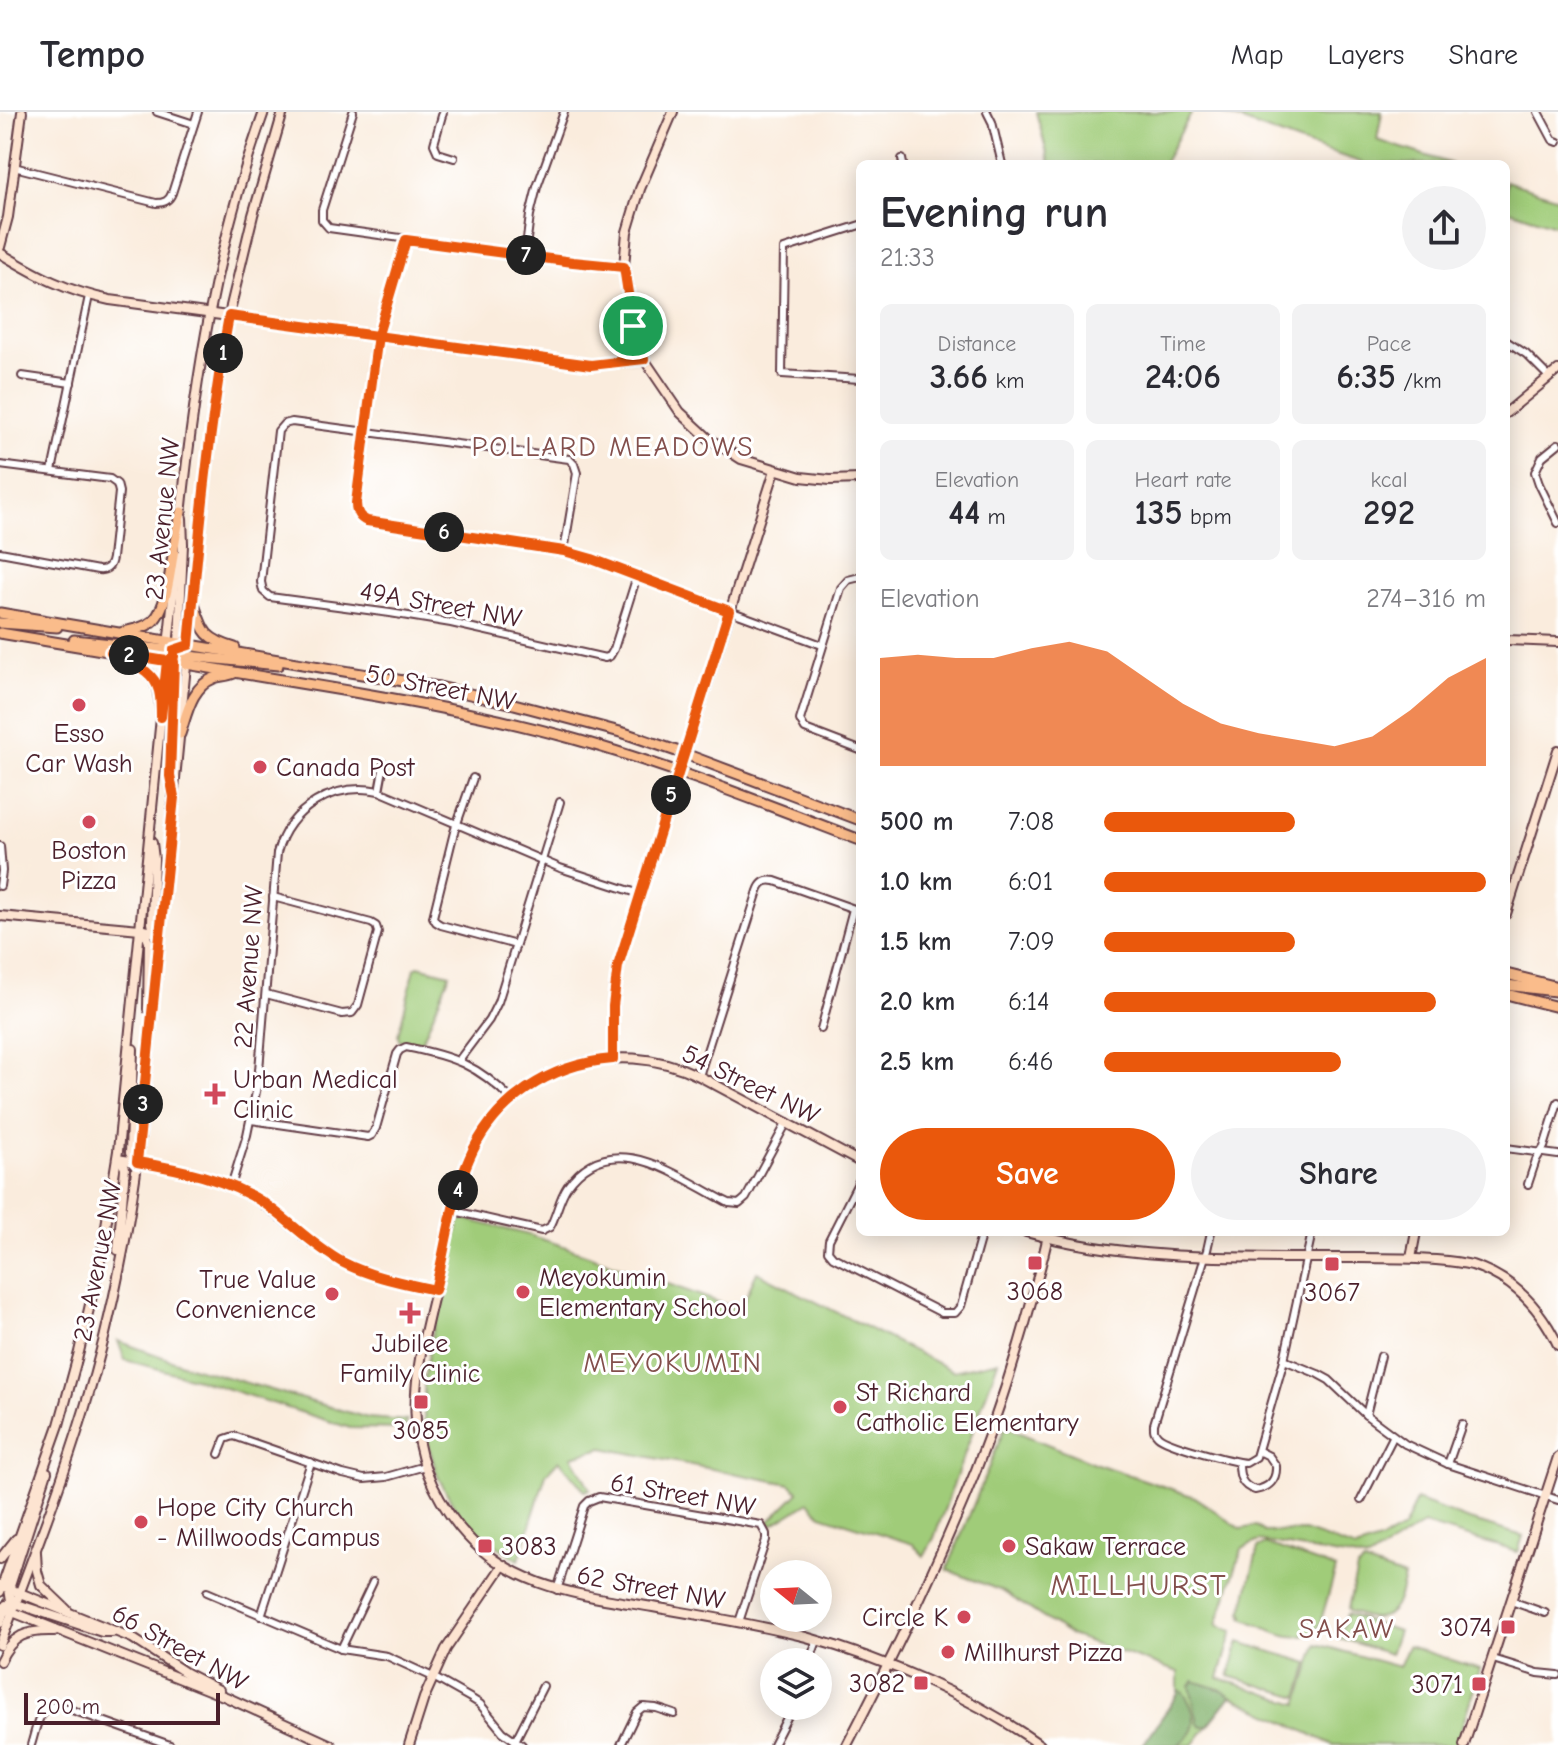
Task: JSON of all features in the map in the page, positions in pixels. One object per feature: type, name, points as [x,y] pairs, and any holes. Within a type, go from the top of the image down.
[{"type":"main road","points":[[116,633],[143,627],[160,612],[168,587],[181,511]]},
{"type":"main road","points":[[193,601],[205,633],[225,645],[256,656]]},
{"type":"main road","name":"50 Street NW","points":[[0,613],[116,633],[237,672],[451,709],[572,738],[679,771],[856,838]]},
{"type":"main road","points":[[0,623],[80,627]]},
{"type":"main road","name":"50 Street NW","points":[[0,633],[111,652],[256,656],[439,687],[612,730],[856,818]]},
{"type":"main road","points":[[38,639],[89,641],[276,665],[306,665]]},
{"type":"main road","points":[[111,652],[141,667],[153,677],[159,690],[161,717]]},
{"type":"main road","points":[[180,734],[199,688],[215,678],[237,672]]},
{"type":"main road","points":[[1510,975],[1558,989]]},
{"type":"main road","points":[[1510,985],[1558,989]]},
{"type":"main road","points":[[1510,995],[1558,1007]]},
{"type":"street","points":[[0,247],[8,217],[22,112]]},
{"type":"street","points":[[157,112],[194,124]]},
{"type":"street","points":[[14,167],[156,203],[166,201],[172,193],[198,112]]},
{"type":"street","name":"23 Avenue NW","points":[[6,1598],[36,1550],[56,1497],[85,1406],[128,1225],[180,734],[181,511],[210,314],[232,217],[264,112]]},
{"type":"street","name":"23 Avenue NW","points":[[0,1645],[6,1598],[20,1536],[59,1425],[101,1257],[117,1159],[161,717],[193,601],[213,415],[229,316],[253,215],[283,112]]},
{"type":"street","points":[[353,112],[322,210],[323,223],[333,229],[624,267]]},
{"type":"street","points":[[443,112],[434,144],[438,153],[454,158]]},
{"type":"street","points":[[525,255],[537,187],[564,112]]},
{"type":"street","points":[[673,112],[640,189],[627,232],[624,267],[633,326],[644,359],[680,412],[708,438],[741,459],[813,478],[856,479]]},
{"type":"street","points":[[987,112],[1001,160]]},
{"type":"street","points":[[1538,112],[1553,140],[1558,142]]},
{"type":"street","points":[[856,226],[784,249],[782,374],[856,379]]},
{"type":"street","points":[[406,240],[378,335],[356,503],[358,515],[367,521],[564,551],[822,645]]},
{"type":"street","points":[[0,253],[50,282],[89,296],[591,365],[644,359]]},
{"type":"street","points":[[52,471],[89,296]]},
{"type":"street","points":[[1510,344],[1526,354],[1549,377]]},
{"type":"street","points":[[1510,410],[1558,370]]},
{"type":"street","points":[[22,376],[71,383]]},
{"type":"street","name":"49A Street NW","points":[[365,432],[292,422],[281,426],[276,438],[261,582],[266,594],[274,598],[451,623],[598,658],[607,657],[614,649],[637,576]]},
{"type":"street","points":[[365,432],[565,458],[574,464],[577,473],[564,551]]},
{"type":"street","points":[[1558,444],[1542,457],[1535,472],[1558,523]]},
{"type":"street","points":[[0,465],[107,479],[115,482],[119,492],[112,558],[107,569],[0,552]]},
{"type":"street","points":[[613,1059],[616,976],[775,470]]},
{"type":"street","points":[[856,578],[845,582],[839,592],[801,711],[801,723],[805,729],[856,749]]},
{"type":"street","points":[[1510,640],[1558,642]]},
{"type":"street","points":[[174,797],[170,776],[178,653]]},
{"type":"street","points":[[1510,893],[1558,750]]},
{"type":"street","points":[[384,764],[379,791],[541,860],[640,894]]},
{"type":"street","points":[[473,778],[457,824],[433,912],[434,919],[441,925],[516,945]]},
{"type":"street","name":"22 Avenue NW","points":[[231,1186],[251,1120],[261,1060],[279,846],[290,825],[309,806],[325,796],[349,790],[379,791]]},
{"type":"street","points":[[459,1060],[496,1009],[560,802]]},
{"type":"street","points":[[151,828],[154,859],[152,923],[160,934]]},
{"type":"street","points":[[0,846],[0,886]]},
{"type":"street","points":[[699,1076],[758,891],[764,882],[775,881],[856,910],[821,1029]]},
{"type":"street","points":[[266,994],[342,1014],[354,1011],[377,935],[376,926],[368,922],[273,897]]},
{"type":"street","points":[[0,916],[140,929],[160,934]]},
{"type":"street","points":[[140,929],[149,942],[149,1035]]},
{"type":"street","points":[[130,1028],[133,1062],[130,1153],[137,1162]]},
{"type":"street","points":[[251,1120],[364,1137],[372,1135],[397,1054],[406,1047],[459,1060],[511,1099]]},
{"type":"street","name":"54 Street NW","points":[[435,1290],[460,1183],[473,1151],[488,1126],[511,1099],[543,1077],[572,1066],[633,1058],[680,1068],[856,1160]]},
{"type":"street","points":[[1528,1184],[1558,1102]]},
{"type":"street","points":[[454,1211],[534,1230],[546,1230],[554,1221],[567,1188],[583,1169],[606,1158],[622,1157],[636,1157],[659,1166],[727,1203],[739,1204],[746,1198],[787,1122]]},
{"type":"street","points":[[1510,1149],[1558,1155]]},
{"type":"street","points":[[117,1159],[231,1186],[264,1204],[343,1263],[384,1278],[435,1290]]},
{"type":"street","points":[[117,1159],[125,1168],[118,1273]]},
{"type":"street","points":[[856,1187],[829,1240],[828,1251],[833,1257],[942,1313],[955,1313],[961,1306],[981,1236]]},
{"type":"street","points":[[847,1745],[939,1558],[976,1468],[1024,1327],[1049,1236]]},
{"type":"street","points":[[1053,1236],[1123,1252],[1411,1258],[1469,1264],[1499,1277],[1535,1306],[1558,1345]]},
{"type":"street","points":[[1210,1236],[1154,1424],[1156,1435],[1160,1438],[1239,1463],[1250,1462],[1257,1454],[1284,1360],[1311,1236]]},
{"type":"street","points":[[1411,1258],[1415,1236]]},
{"type":"street","name":"62 Street NW","points":[[435,1290],[416,1378],[416,1425],[425,1466],[448,1513],[470,1540],[503,1565],[557,1590],[739,1622],[859,1653],[938,1687],[1040,1745]]},
{"type":"street","points":[[1366,1415],[1381,1356]]},
{"type":"street","points":[[1284,1360],[1329,1380],[1393,1437],[1429,1457],[1558,1500]]},
{"type":"street","points":[[1448,1464],[1462,1424]]},
{"type":"street","points":[[0,1623],[40,1499],[59,1425]]},
{"type":"street","points":[[219,1454],[225,1439],[234,1436],[364,1479],[386,1477],[425,1466]]},
{"type":"street","points":[[1361,1500],[1393,1437]]},
{"type":"street","points":[[1239,1463],[1241,1479],[1247,1487],[1255,1490],[1270,1484],[1276,1474],[1275,1464],[1269,1456],[1257,1454]]},
{"type":"street","points":[[1464,1745],[1558,1457]]},
{"type":"street","points":[[261,1616],[311,1462]]},
{"type":"street","name":"61 Street NW","points":[[557,1590],[584,1506],[594,1499],[604,1498],[761,1525],[766,1540],[739,1622]]},
{"type":"street","points":[[0,1559],[20,1536]]},
{"type":"street","points":[[36,1550],[41,1585],[71,1613]]},
{"type":"street","points":[[409,1745],[420,1707],[452,1639],[503,1565]]},
{"type":"street","points":[[341,1649],[373,1582]]},
{"type":"street","points":[[207,1592],[341,1649],[387,1656],[433,1677],[472,1699],[503,1732],[518,1743],[543,1686]]},
{"type":"street","points":[[6,1598],[102,1632],[117,1632]]},
{"type":"street","name":"66 Street NW","points":[[6,1598],[71,1613],[132,1638],[251,1709]]},
{"type":"street","name":"66 Street NW","points":[[6,1598],[61,1631],[331,1745]]},
{"type":"street","points":[[1511,1601],[1545,1613]]},
{"type":"street","points":[[0,1661],[8,1646],[22,1635],[40,1630],[61,1631]]},
{"type":"street","points":[[814,1648],[817,1641]]},
{"type":"street","points":[[1493,1659],[1538,1673],[1558,1675]]},
{"type":"street","points":[[31,1745],[42,1713],[50,1706],[61,1706],[170,1745]]},
{"type":"street","points":[[621,1745],[637,1712],[643,1707],[674,1714]]},
{"type":"street","points":[[773,1745],[786,1720]]},
{"type":"green space","points":[[1036,112],[1192,112],[1165,160],[1049,160]]},
{"type":"green space","points":[[1218,112],[1382,112],[1377,140],[1440,160],[1354,160]]},
{"type":"green space","points":[[1510,182],[1558,198],[1558,226],[1510,210]]},
{"type":"green space","points":[[418,966],[450,974],[421,1044],[399,1040],[398,1035]]},
{"type":"green space","points":[[465,1219],[563,1246],[740,1310],[757,1272],[953,1371],[998,1361],[934,1538],[924,1556],[913,1544],[821,1515],[809,1502],[772,1525],[769,1522],[799,1492],[790,1484],[603,1448],[572,1456],[590,1489],[585,1491],[559,1460],[546,1474],[519,1560],[478,1534],[459,1515],[438,1477],[424,1430],[424,1379],[432,1336],[459,1222]]},
{"type":"green space","points":[[118,1341],[185,1365],[368,1418],[407,1421],[405,1429],[350,1428],[197,1379],[125,1360]]},
{"type":"green space","points":[[1005,1427],[1094,1463],[1195,1497],[1241,1529],[1256,1526],[1264,1532],[1304,1531],[1356,1549],[1403,1529],[1416,1500],[1523,1536],[1518,1552],[1424,1524],[1368,1560],[1259,1541],[1242,1549],[1217,1625],[1233,1631],[1219,1678],[1298,1704],[1317,1644],[1399,1667],[1408,1646],[1480,1669],[1456,1745],[1333,1745],[1231,1696],[1193,1745],[1143,1745],[1178,1694],[1178,1672],[1070,1635],[1002,1591],[947,1570]]},
{"type":"green space","points":[[1265,1544],[1336,1569],[1319,1627],[1311,1633],[1301,1636],[1281,1634],[1243,1618],[1258,1548]]},
{"type":"green space","points":[[1364,1563],[1404,1577],[1396,1604],[1382,1617],[1369,1618],[1348,1608],[1357,1569]]},
{"type":"green space","points":[[1347,1614],[1398,1631],[1390,1654],[1339,1638]]},
{"type":"green space","points":[[1239,1642],[1309,1663],[1299,1697],[1229,1676]]},
{"type":"green space","points":[[1194,1681],[1231,1696],[1207,1726],[1198,1723],[1190,1686]]},
{"type":"green space","points":[[1178,1689],[1191,1707],[1194,1725],[1191,1732],[1178,1745],[1143,1745],[1178,1694]]},
{"type":"place","name":"Esso Car Wash","points":[[79,705]]},
{"type":"place","name":"Canada Post","points":[[260,767]]},
{"type":"place","name":"Boston Pizza","points":[[89,822]]},
{"type":"place","name":"Urban Medical Clinic","points":[[215,1094]]},
{"type":"place","name":"3068","points":[[1035,1263]]},
{"type":"place","name":"3067","points":[[1332,1264]]},
{"type":"place","name":"Meyokumin Elementary School","points":[[523,1292]]},
{"type":"place","name":"True Value Convenience","points":[[332,1294]]},
{"type":"place","name":"Jubilee Family Clinic","points":[[410,1313]]},
{"type":"place","name":"3085","points":[[421,1402]]},
{"type":"place","name":"St Richard Catholic Elementary","points":[[840,1407]]},
{"type":"place","name":"Hope City Church - Millwoods Campus","points":[[141,1522]]},
{"type":"place","name":"3083","points":[[485,1546]]},
{"type":"place","name":"Sakaw Terrace","points":[[1009,1546]]},
{"type":"place","name":"Circle K","points":[[964,1617]]},
{"type":"place","name":"3074","points":[[1508,1627]]},
{"type":"place","name":"Millhurst Pizza","points":[[948,1652]]},
{"type":"place","name":"3082","points":[[921,1683]]},
{"type":"place","name":"3071","points":[[1479,1684]]},
{"type":"district","name":"POLLARD MEADOWS","points":[[613,446]]},
{"type":"district","name":"MEYOKUMIN","points":[[673,1362]]},
{"type":"district","name":"MILLHURST","points":[[1139,1585]]},
{"type":"district","name":"SAKAW","points":[[1347,1628]]},
{"type":"route","points":[[633,326],[624,267],[406,240],[378,335],[356,503],[361,518],[564,551],[729,611],[618,966],[613,1006],[613,1059],[591,1061],[543,1077],[511,1099],[494,1118],[477,1143],[464,1172],[435,1290],[384,1278],[343,1263],[241,1190],[212,1179],[137,1162],[174,797],[170,776],[174,662],[167,661],[160,660],[111,652],[141,667],[153,677],[159,690],[161,717],[167,661],[174,657],[174,650],[189,645],[213,415],[229,316],[378,335],[591,365],[644,359],[633,326]]}]
